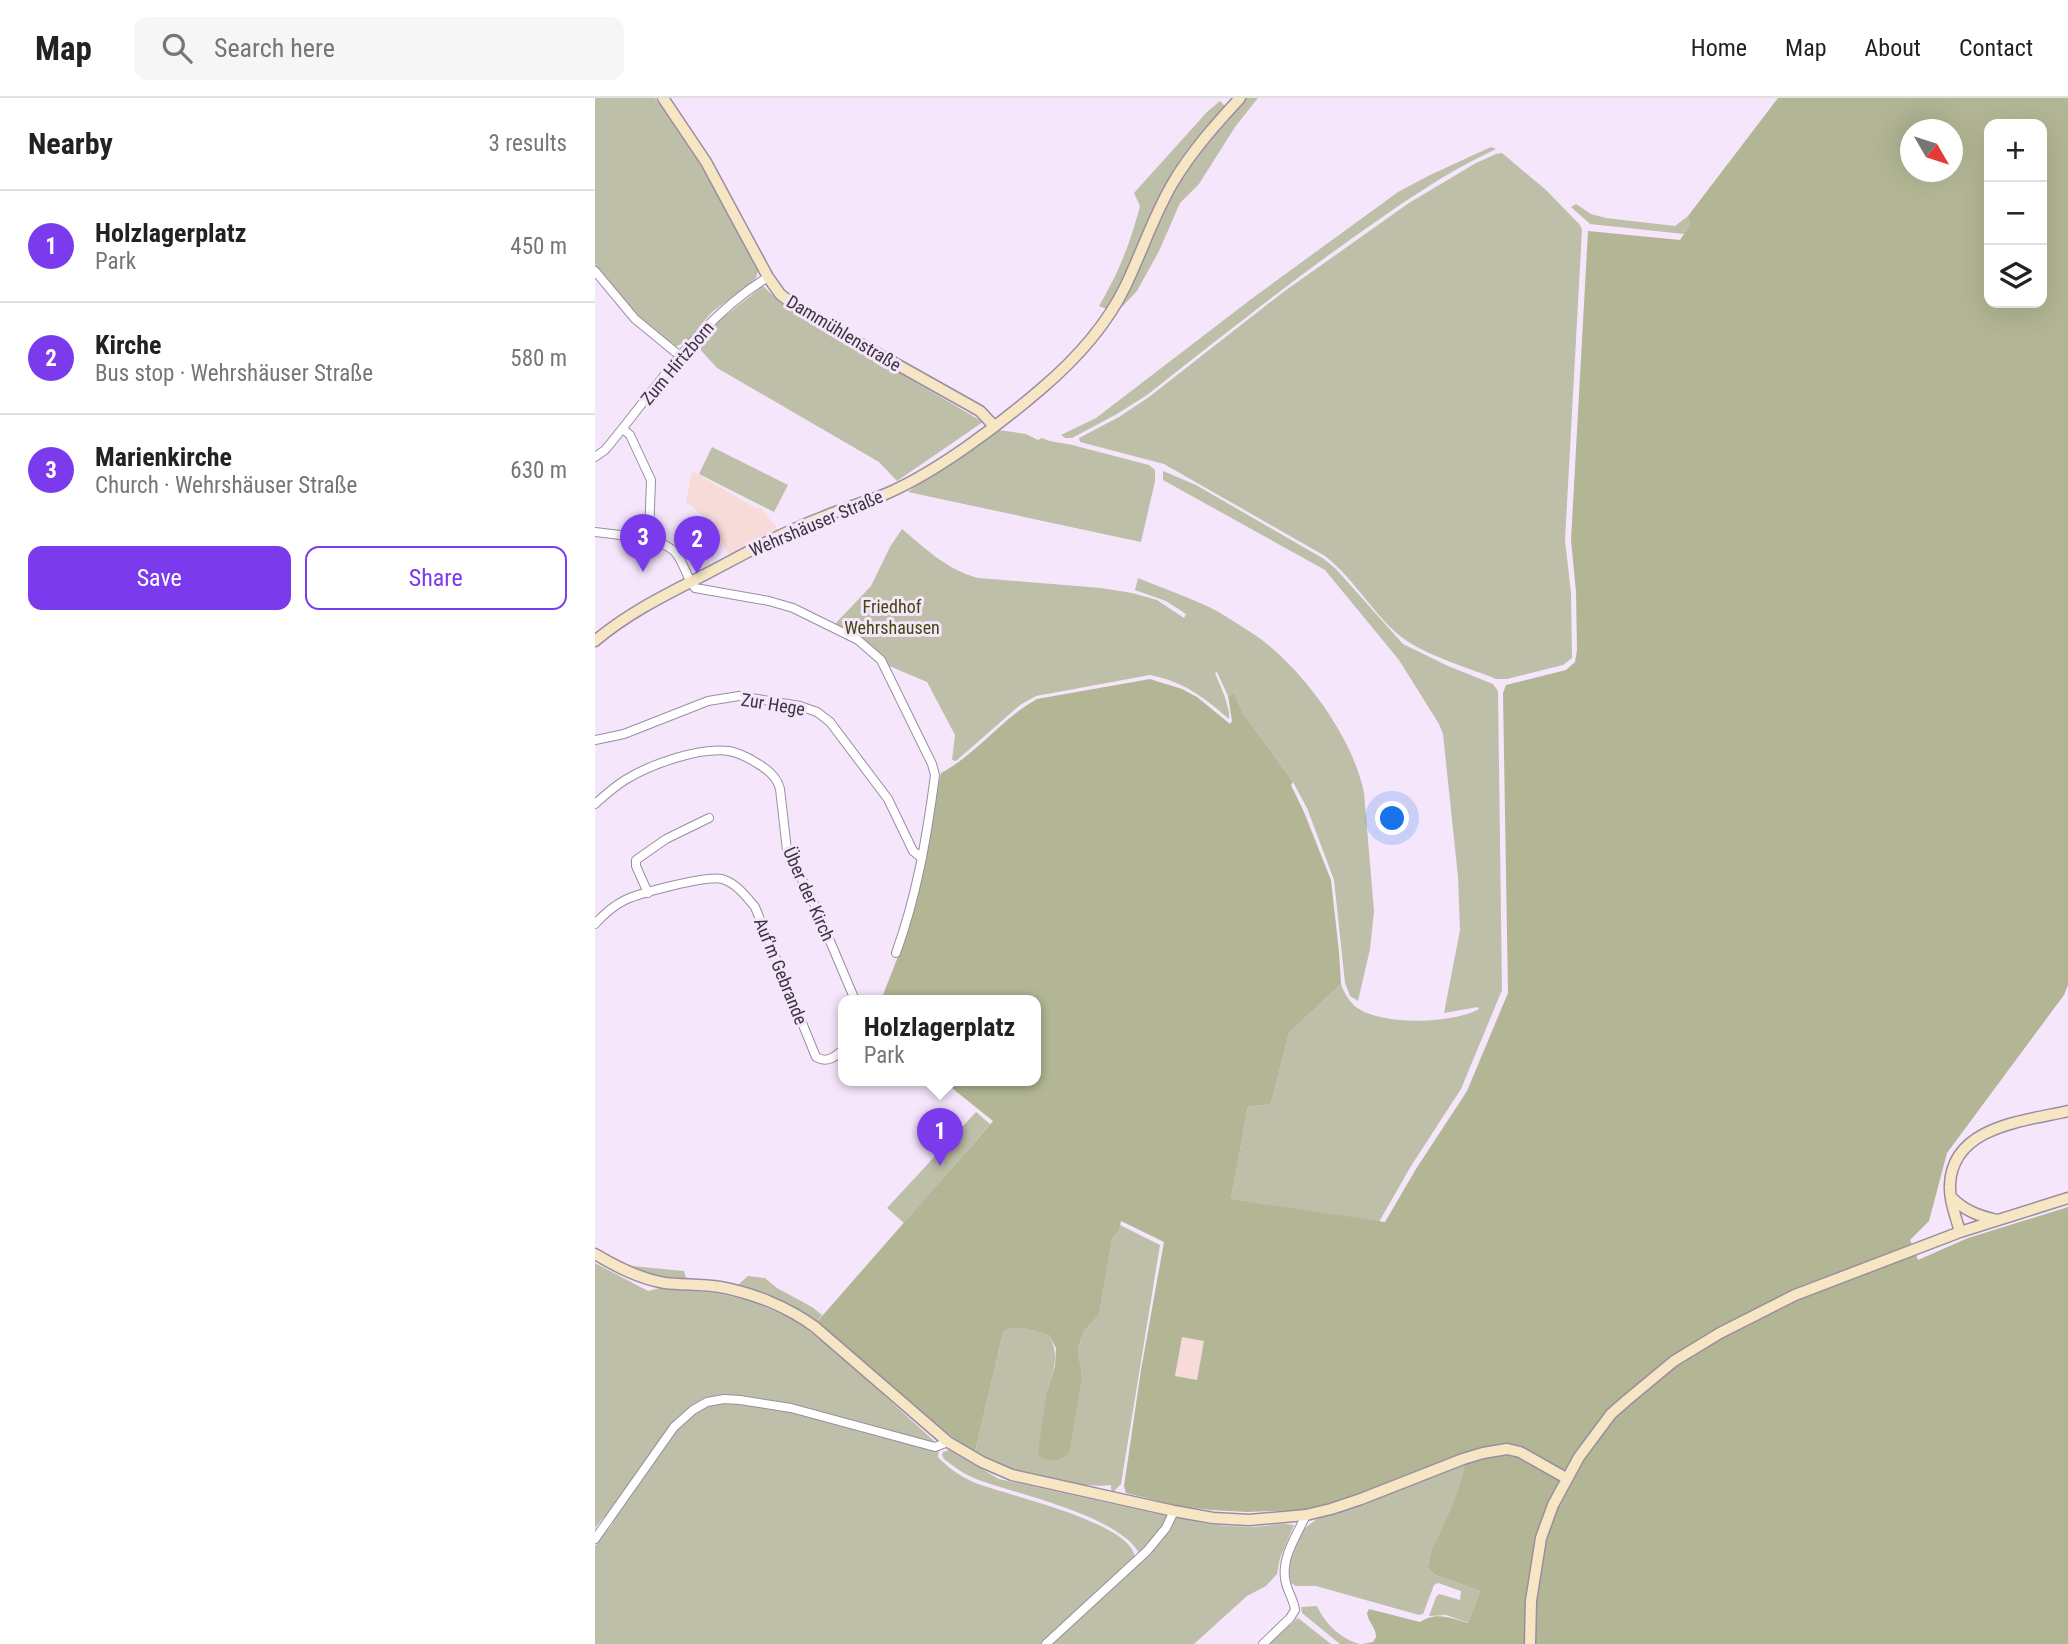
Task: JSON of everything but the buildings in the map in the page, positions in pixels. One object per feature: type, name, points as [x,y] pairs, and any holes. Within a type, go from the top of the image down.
[{"type":"street","name":"Dammühlenstraße","points":[[663,98],[706,162],[768,277],[780,294],[800,310],[980,411],[994,426]]},
{"type":"street","name":"Wehrshäuser Straße","points":[[595,641],[631,613],[788,532],[893,491],[945,461],[1056,376],[1097,330],[1124,289],[1174,180],[1205,137],[1240,98]]},
{"type":"street","points":[[595,271],[635,319],[680,356]]},
{"type":"street","name":"Zum Hirtzborn","points":[[595,457],[605,450],[680,356],[716,316],[768,277]]},
{"type":"street","points":[[623,429],[630,435],[652,480],[649,536]]},
{"type":"street","points":[[595,532],[645,538],[649,536],[675,552],[695,588],[793,608],[858,640],[881,660],[935,775],[922,858],[910,912],[896,953]]},
{"type":"street","name":"Zur Hege","points":[[595,740],[624,734],[708,701],[732,697],[747,697],[810,709],[830,722],[888,799],[913,851],[922,858]]},
{"type":"street","name":"Über der Kirch","points":[[595,804],[624,780],[664,762],[710,751],[730,751],[767,770],[779,783],[787,850],[813,901],[853,995]]},
{"type":"street","points":[[648,893],[636,866],[639,857],[666,839],[709,818]]},
{"type":"street","name":"Auf'm Gebrande","points":[[595,924],[628,898],[686,882],[721,878],[738,887],[755,907],[816,1057],[826,1061],[838,1053]]},
{"type":"street","points":[[1960,1232],[1949,1185],[1954,1167],[1964,1148],[1989,1131],[2005,1125],[2068,1111]]},
{"type":"street","points":[[1951,1197],[1961,1207],[1976,1215],[1997,1220]]},
{"type":"street","points":[[1530,1644],[1531,1601],[1541,1538],[1566,1478],[1611,1415],[1674,1362],[1738,1323],[1795,1296],[1960,1232],[2068,1198]]},
{"type":"street","points":[[595,1254],[636,1275],[664,1283],[734,1290],[792,1312],[815,1327],[948,1442],[982,1462],[1012,1475],[1174,1511],[1213,1518],[1249,1520],[1305,1515],[1341,1506],[1463,1459],[1494,1451],[1516,1450],[1566,1478]]},
{"type":"street","points":[[595,1539],[674,1427],[707,1402],[724,1399],[754,1401],[814,1413],[935,1447],[948,1442]]},
{"type":"street","points":[[1046,1644],[1147,1551],[1166,1528],[1174,1511]]},
{"type":"street","points":[[1263,1644],[1295,1611],[1287,1588],[1284,1563],[1305,1515]]},
{"type":"shaded area","points":[[692,471],[757,509],[760,507],[779,531],[729,555],[711,522],[686,502]]},
{"type":"shaded area","points":[[1182,1336],[1204,1340],[1197,1380],[1175,1376]]},
{"type":"green space","points":[[595,98],[655,98],[711,182],[758,271],[751,283],[712,312],[687,341],[675,347],[637,317],[595,266]]},
{"type":"green space","points":[[1245,98],[1258,98],[1235,127],[1199,184],[1180,203],[1159,251],[1137,291],[1114,312],[1099,306],[1132,233],[1140,206],[1134,193],[1207,112],[1220,101],[1232,113]]},
{"type":"green space","points":[[1778,98],[2068,98],[2068,985],[2064,995],[1947,1153],[1929,1221],[1910,1240],[1918,1260],[1968,1238],[2068,1207],[2068,1644],[1362,1644],[1373,1642],[1376,1637],[1367,1613],[1369,1609],[1420,1622],[1438,1616],[1468,1623],[1480,1591],[1435,1575],[1428,1568],[1431,1552],[1458,1491],[1467,1453],[1345,1499],[1304,1510],[1211,1510],[1178,1506],[1126,1493],[1124,1486],[1141,1370],[1164,1242],[1121,1221],[1119,1231],[1112,1239],[1099,1315],[1085,1330],[1078,1350],[1082,1376],[1069,1453],[1059,1459],[1041,1458],[1038,1452],[1047,1391],[1055,1366],[1056,1348],[1049,1335],[1019,1328],[1003,1333],[975,1452],[970,1451],[923,1414],[816,1323],[993,1121],[949,1086],[1041,1086],[1041,995],[883,995],[899,954],[941,773],[1037,699],[1150,679],[1182,689],[1197,697],[1230,724],[1232,721],[1228,696],[1234,693],[1243,713],[1293,782],[1291,785],[1331,880],[1341,984],[1289,1033],[1271,1104],[1248,1107],[1231,1199],[1385,1222],[1467,1091],[1508,993],[1503,693],[1506,685],[1566,670],[1575,662],[1576,592],[1571,540],[1588,231],[1680,240],[1690,225],[1688,216]],"holes":[[[1182,1337],[1204,1341],[1197,1380],[1175,1376]]]},
{"type":"green space","points":[[1491,147],[1496,149],[1440,179],[1351,239],[1273,296],[1147,395],[1072,438],[1061,435],[1096,418],[1254,297],[1398,192]]},
{"type":"green space","points":[[1502,153],[1546,190],[1582,230],[1565,540],[1571,593],[1572,658],[1563,665],[1507,679],[1496,679],[1439,657],[1407,641],[1386,623],[1347,577],[1325,556],[1164,464],[1080,442],[1079,438],[1149,397],[1282,293],[1409,203],[1476,163]]},
{"type":"green space","points":[[1576,204],[1591,214],[1606,218],[1675,226],[1688,216],[1690,225],[1684,234],[1590,224],[1571,207]]},
{"type":"green space","points":[[763,286],[781,303],[983,422],[897,481],[879,462],[717,368],[698,347],[719,321]]},
{"type":"green space","points":[[999,430],[1026,434],[1038,440],[1042,438],[1149,465],[1155,470],[1155,481],[1141,542],[908,492]]},
{"type":"green space","points":[[712,447],[788,485],[774,512],[699,474]]},
{"type":"green space","points":[[1163,471],[1196,485],[1324,559],[1403,644],[1493,684],[1498,691],[1502,990],[1461,1089],[1411,1166],[1379,1222],[1231,1199],[1248,1107],[1271,1104],[1289,1033],[1341,984],[1356,1007],[1382,1017],[1435,1020],[1452,1018],[1479,1009],[1478,1007],[1444,1013],[1460,930],[1458,877],[1443,734],[1399,660],[1325,570],[1163,480]]},
{"type":"green space","name":"Friedhof Wehrshausen","points":[[902,529],[946,564],[978,578],[1132,593],[1157,600],[1184,618],[1186,614],[1166,601],[1135,590],[1138,578],[1217,611],[1279,654],[1311,689],[1338,729],[1350,751],[1364,793],[1374,911],[1370,949],[1358,1001],[1350,996],[1345,983],[1334,880],[1307,808],[1293,782],[1243,713],[1234,693],[1228,696],[1217,672],[1215,673],[1225,697],[1229,719],[1193,691],[1150,675],[1036,696],[1020,705],[956,761],[952,760],[955,735],[927,682],[887,665],[881,654],[861,638],[835,624],[871,586]]},
{"type":"green space","points":[[976,1112],[990,1124],[904,1223],[887,1208]]},
{"type":"green space","points":[[1120,1225],[1160,1245],[1121,1484],[1113,1492],[1111,1485],[1055,1481],[997,1464],[975,1452],[1003,1333],[1019,1328],[1049,1335],[1055,1356],[1047,1391],[1082,1376],[1078,1350],[1085,1330],[1099,1315],[1112,1239],[1119,1231]]},
{"type":"green space","points":[[595,1263],[648,1291],[660,1288],[716,1293],[748,1300],[793,1319],[854,1368],[933,1440],[939,1450],[938,1457],[954,1471],[973,1482],[1092,1522],[1114,1533],[1129,1546],[1135,1559],[1042,1644],[595,1644],[595,1546],[613,1523],[604,1517],[595,1528]]},
{"type":"green space","points":[[632,1266],[684,1271],[686,1278],[651,1275]]},
{"type":"green space","points":[[748,1276],[765,1278],[822,1315],[816,1323],[780,1302],[738,1285]]},
{"type":"green space","points":[[949,1450],[999,1479],[1167,1516],[1168,1519],[1140,1555],[1129,1541],[1090,1518],[967,1475],[944,1459],[943,1452]]},
{"type":"green space","points":[[1466,1463],[1459,1491],[1431,1552],[1428,1568],[1435,1575],[1480,1591],[1468,1623],[1446,1615],[1429,1616],[1439,1594],[1460,1600],[1461,1591],[1438,1583],[1434,1585],[1423,1614],[1419,1615],[1316,1586],[1296,1586],[1291,1583],[1288,1566],[1295,1549],[1304,1529],[1319,1517],[1362,1505]]},
{"type":"green space","points":[[1175,1515],[1192,1521],[1222,1525],[1294,1525],[1280,1558],[1277,1574],[1266,1586],[1247,1596],[1194,1644],[1050,1644],[1089,1608]]},
{"type":"green space","points":[[1317,1606],[1334,1630],[1360,1644],[1340,1644],[1302,1613],[1301,1607]]},
{"type":"green space","points":[[1298,1618],[1331,1644],[1268,1644]]},
{"type":"place","name":"Marienkirche","points":[[643,572]]},
{"type":"place","name":"Kirche","points":[[697,574]]},
{"type":"place","name":"Holzlagerplatz","points":[[940,1166]]}]
